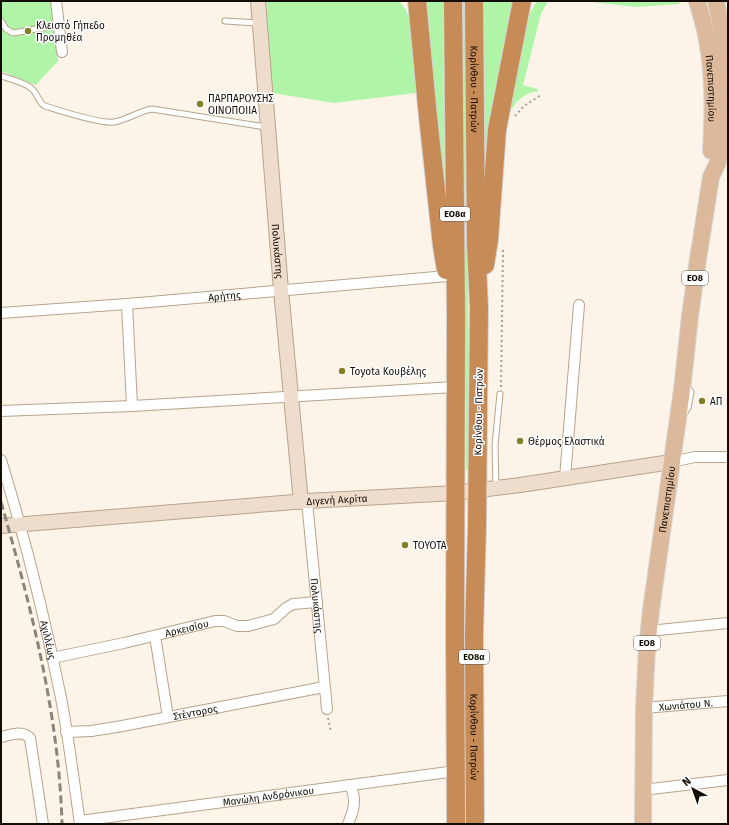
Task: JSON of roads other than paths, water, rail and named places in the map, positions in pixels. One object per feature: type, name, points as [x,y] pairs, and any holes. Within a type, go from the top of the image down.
[{"type":"highway","points":[[479,307],[489,240],[497,130],[522,1]]},
{"type":"highway","points":[[519,20],[528,1]]},
{"type":"highway","name":"Κορίνθου - Πατρών","points":[[453,5],[456,316],[456,824]]},
{"type":"highway","name":"Κορίνθου - Πατρών","points":[[474,5],[476,242],[479,307],[474,635],[475,824]]},
{"type":"highway","points":[[415,6],[442,246],[456,316]]},
{"type":"main road","points":[[688,1],[704,27]]},
{"type":"main road","name":"Πανεπιστημίου","points":[[697,1],[707,40],[712,86],[713,119],[710,166],[712,177]]},
{"type":"main road","name":"Πανεπιστημίου","points":[[643,824],[642,790],[644,708],[649,631],[659,544],[683,380],[690,316],[712,177],[725,141],[727,119],[727,61],[716,1]]},
{"type":"street","points":[[56,1],[62,52]]},
{"type":"street","name":"Πολυκάστης","points":[[258,1],[281,290],[327,709]]},
{"type":"street","name":"Αρήτης","points":[[1,313],[127,304],[447,276]]},
{"type":"street","points":[[127,304],[132,406]]},
{"type":"street","points":[[565,478],[579,305]]},
{"type":"street","points":[[1,411],[132,406],[455,387]]},
{"type":"street","points":[[671,462],[688,458],[728,457]]},
{"type":"street","name":"Αχιλλέως","points":[[1,460],[35,581],[52,658],[66,732],[80,823]]},
{"type":"street","name":"Διγενή Ακρίτα","points":[[1,526],[477,490],[671,462]]},
{"type":"street","name":"Αρκεισίου","points":[[52,658],[218,621],[224,621],[238,626],[268,622],[274,619],[290,605],[316,602]]},
{"type":"street","points":[[649,631],[728,623]]},
{"type":"street","points":[[155,636],[168,717]]},
{"type":"street","name":"Στέντορος","points":[[66,732],[91,731],[324,687]]},
{"type":"street","name":"Χωνιάτου Ν.","points":[[644,708],[728,701]]},
{"type":"street","points":[[1,737],[20,733],[26,734],[30,738],[42,824]]},
{"type":"street","name":"Μανώλη Ανδρόνικου","points":[[80,823],[456,771]]},
{"type":"street","points":[[642,790],[728,780]]},
{"type":"street","points":[[348,824],[355,800],[350,785]]},
{"type":"lane","points":[[2,21],[6,30],[13,33],[59,25]]},
{"type":"lane","points":[[225,21],[259,23]]},
{"type":"lane","points":[[1,76],[30,87],[40,103],[45,106],[102,121],[118,121],[145,110],[152,109],[267,127]]},
{"type":"lane","points":[[496,488],[495,445],[500,394]]},
{"type":"railway","points":[[1,502],[23,581],[42,661],[55,742],[60,783],[62,824]]},
{"type":"place","name":"Κλειστό Γήπεδο Προμηθέα","points":[[28,31]]},
{"type":"place","name":"ΠΑΡΠΑΡΟΥΣΗΣ ΟΙΝΟΠΟΙΙΑ","points":[[200,104]]},
{"type":"place","name":"Toyota Κουβέλης","points":[[342,371]]},
{"type":"place","name":"ΑΠ","points":[[702,401]]},
{"type":"place","name":"Θέρμος Ελαστικά","points":[[520,441]]},
{"type":"place","name":"TOYOTA","points":[[405,545]]}]
